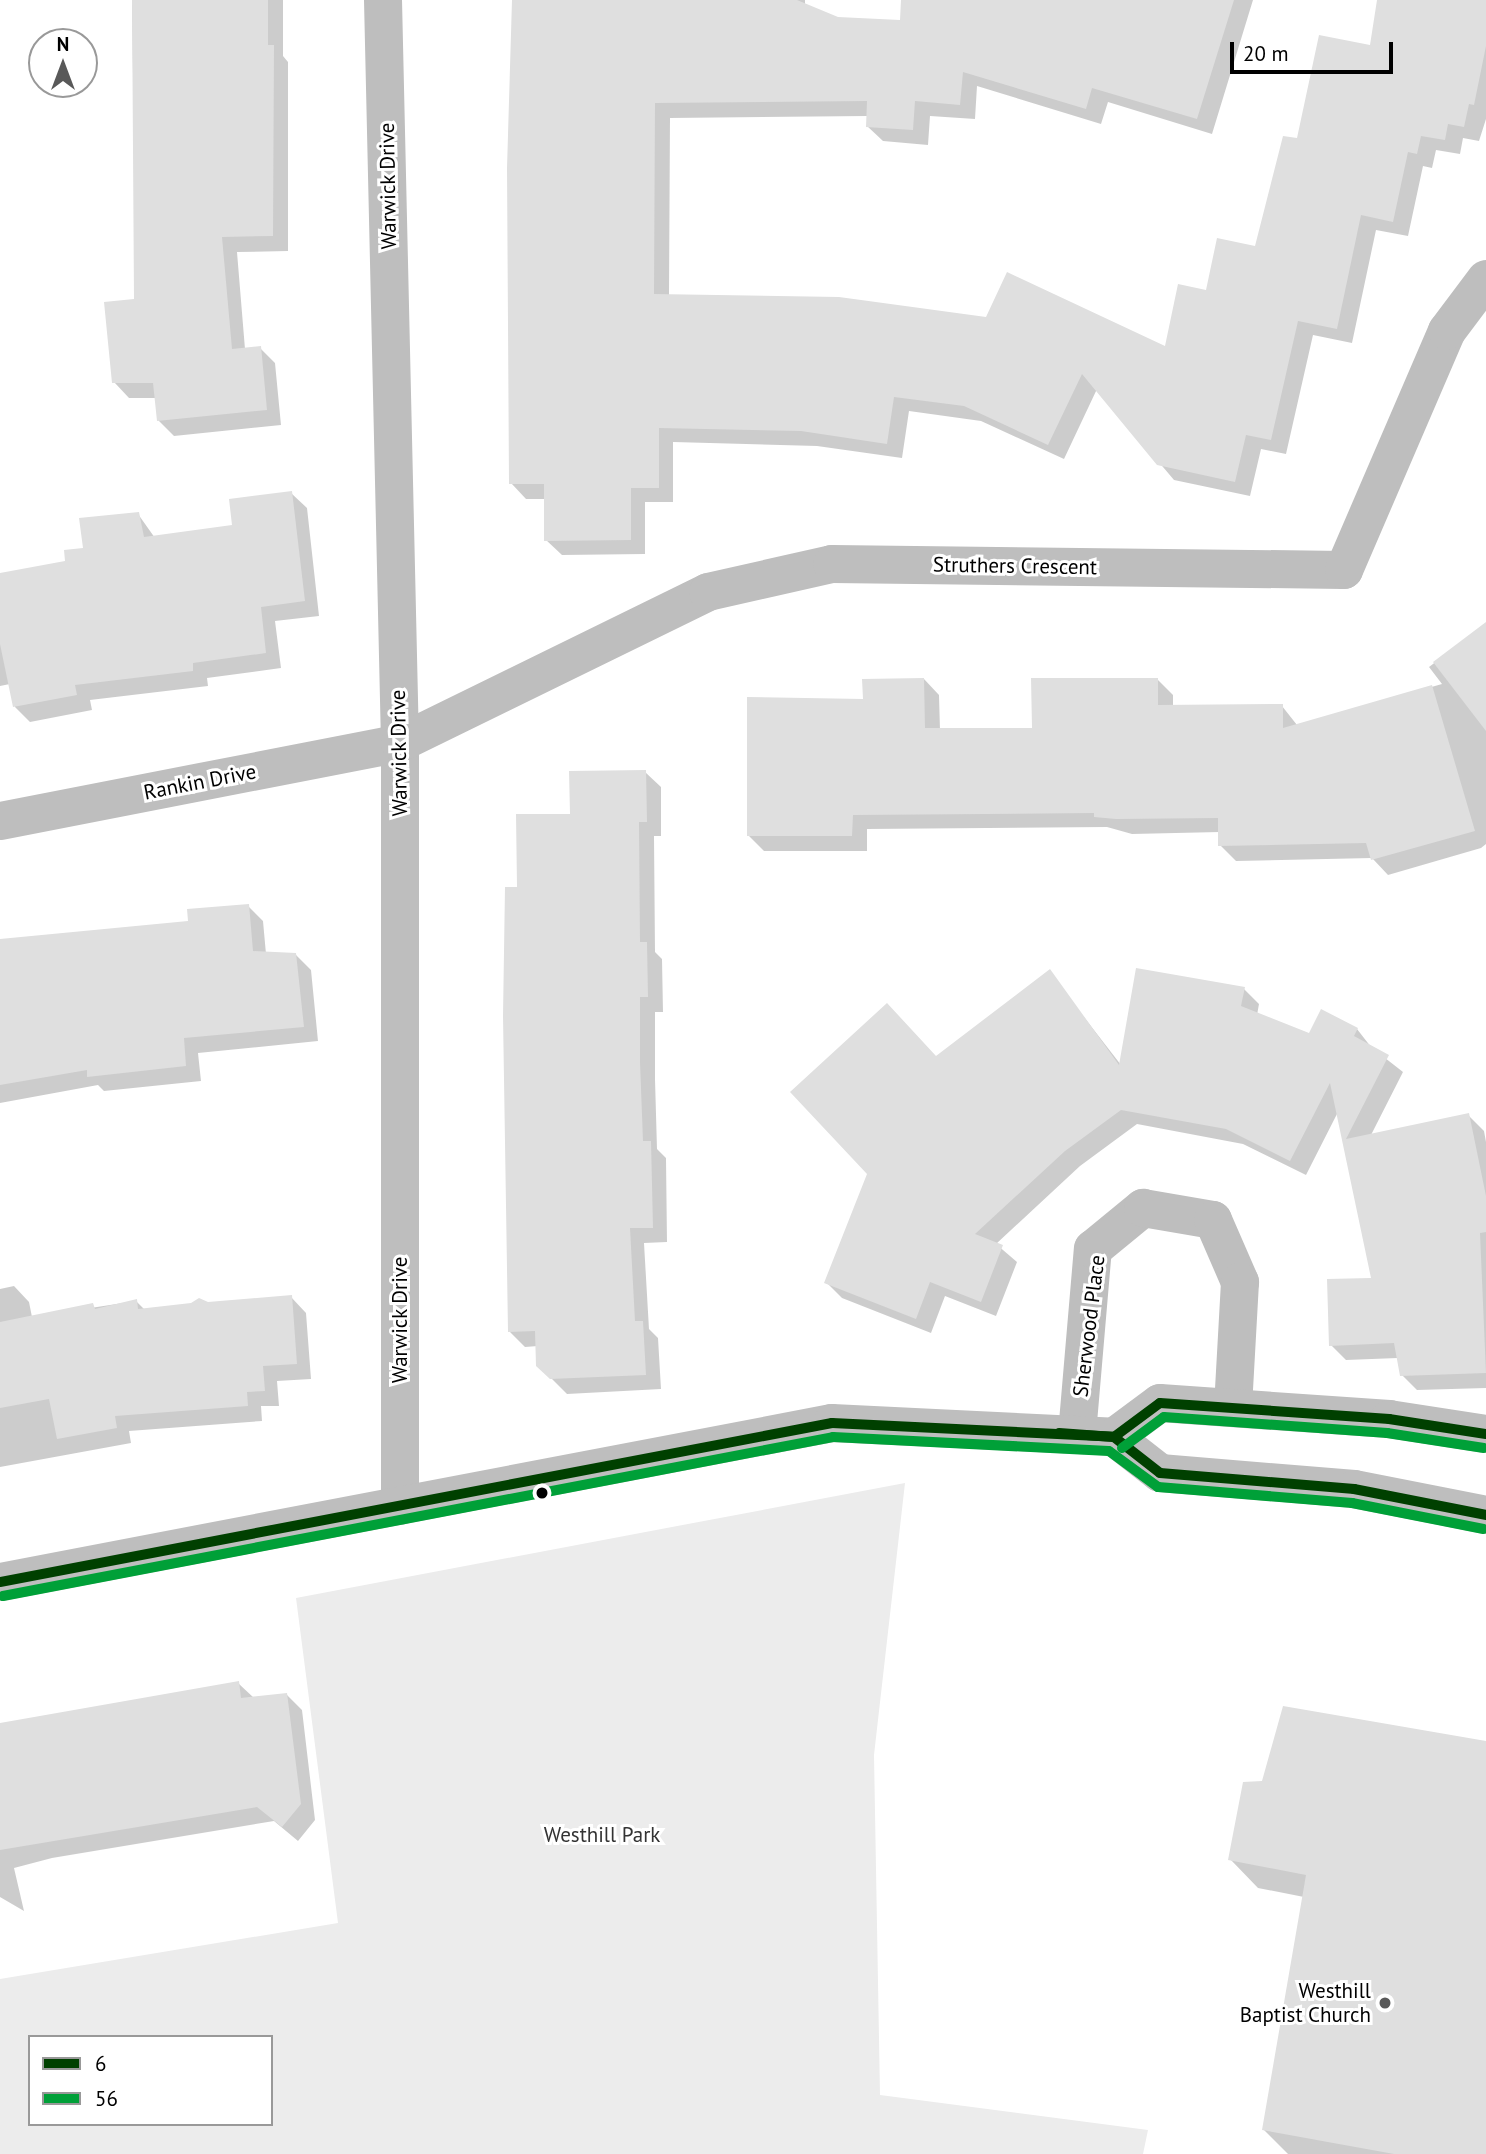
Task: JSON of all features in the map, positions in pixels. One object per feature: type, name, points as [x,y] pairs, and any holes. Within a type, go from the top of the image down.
[{"type":"street","name":"Warwick Drive","points":[[383,0],[400,743],[400,1506]]},
{"type":"street","name":"Struthers Crescent","points":[[400,743],[708,592],[832,564],[1344,570],[1447,331],[1486,279]]},
{"type":"street","name":"Rankin Drive","points":[[0,821],[400,743]]},
{"type":"street","name":"Sherwood Place","points":[[1096,1435],[1093,1250],[1143,1208],[1213,1220],[1240,1282],[1233,1406]]},
{"type":"street","points":[[1096,1435],[1160,1404],[1233,1406],[1389,1419],[1486,1434]]},
{"type":"street","points":[[0,1582],[832,1423],[1096,1435],[1160,1473],[1354,1489],[1486,1515]]},
{"type":"green space","name":"Westhill Park","points":[[905,1483],[874,1755],[880,2095],[1148,2130],[1143,2154],[0,2154],[0,1979],[338,1923],[296,1598]]},
{"type":"building","points":[[132,0],[268,0],[268,45],[274,45],[273,236],[222,237],[232,349],[261,346],[267,410],[157,421],[153,383],[112,383],[104,302],[134,299]]},
{"type":"building","points":[[512,0],[797,0],[838,17],[900,20],[901,0],[1234,0],[1197,119],[1092,88],[1086,109],[963,72],[960,105],[915,101],[913,130],[866,127],[867,101],[655,103],[654,294],[839,297],[986,317],[1007,272],[1165,346],[1178,284],[1206,290],[1217,238],[1255,246],[1283,136],[1297,138],[1319,35],[1370,45],[1377,0],[1486,0],[1486,46],[1474,105],[1469,104],[1464,127],[1448,124],[1445,140],[1421,136],[1417,154],[1408,152],[1393,222],[1361,215],[1337,329],[1298,321],[1271,440],[1246,435],[1235,482],[1157,465],[1082,374],[1048,445],[964,406],[894,397],[887,444],[801,431],[659,428],[659,488],[631,488],[631,540],[544,541],[544,484],[509,484],[507,168]]},
{"type":"building","points":[[292,491],[305,601],[261,607],[266,653],[193,663],[193,671],[75,685],[77,695],[13,707],[0,644],[0,573],[65,561],[64,550],[83,548],[79,518],[139,512],[144,537],[232,525],[229,499]]},
{"type":"building","points":[[1486,622],[1486,731],[1433,662]]},
{"type":"building","points":[[924,678],[925,728],[1032,728],[1031,678],[1158,678],[1158,705],[1283,704],[1283,728],[1432,685],[1475,831],[1371,860],[1366,843],[1218,846],[1218,818],[1116,819],[1094,817],[1094,813],[853,815],[852,836],[747,836],[747,697],[863,699],[862,679]]},
{"type":"building","points":[[646,770],[647,822],[639,822],[640,942],[647,942],[648,997],[640,997],[640,1062],[643,1141],[651,1141],[653,1228],[630,1228],[635,1321],[643,1321],[646,1375],[550,1379],[536,1366],[535,1331],[508,1332],[503,1016],[505,887],[517,887],[516,814],[570,814],[569,771]]},
{"type":"building","points":[[249,904],[253,951],[296,953],[304,1027],[184,1038],[186,1066],[87,1077],[87,1070],[0,1085],[0,939],[188,921],[187,909]]},
{"type":"building","points":[[1136,968],[1245,987],[1241,1006],[1309,1033],[1321,1009],[1358,1028],[1354,1036],[1389,1055],[1346,1139],[1469,1113],[1486,1196],[1486,1232],[1480,1233],[1486,1373],[1400,1376],[1394,1343],[1329,1346],[1327,1279],[1371,1278],[1330,1083],[1290,1161],[1226,1129],[1121,1110],[1065,1151],[975,1234],[1003,1245],[981,1302],[930,1282],[916,1319],[824,1283],[867,1174],[790,1092],[887,1003],[936,1056],[1050,969],[1119,1065]]},
{"type":"building","points":[[292,1295],[297,1364],[263,1366],[265,1391],[247,1392],[248,1406],[115,1416],[117,1428],[57,1439],[49,1399],[0,1408],[0,1322],[93,1303],[95,1309],[137,1299],[138,1309],[191,1303],[199,1298],[208,1302]]},
{"type":"building","points":[[239,1681],[241,1698],[287,1693],[301,1804],[282,1827],[257,1807],[0,1850],[0,1723]]},
{"type":"building","name":"Westhill Baptist Church","points":[[1283,1706],[1486,1741],[1486,2154],[1394,2154],[1262,2130],[1306,1875],[1228,1860],[1243,1782],[1262,1781]]},
{"type":"transit line","name":"6","points":[[1059,1433],[1114,1437],[1160,1403],[1389,1419],[1486,1434]]},
{"type":"transit line","name":"56","points":[[1122,1448],[1164,1417],[1387,1433],[1484,1448]]},
{"type":"transit line","name":"6","points":[[0,1582],[832,1423],[1114,1437],[1160,1473],[1354,1489],[1486,1515]]},
{"type":"transit line","name":"56","points":[[3,1596],[833,1437],[1109,1451],[1158,1487],[1352,1503],[1483,1529]]},
{"type":"place","name":"Westhill Baptist Church","points":[[1385,2003]]}]
